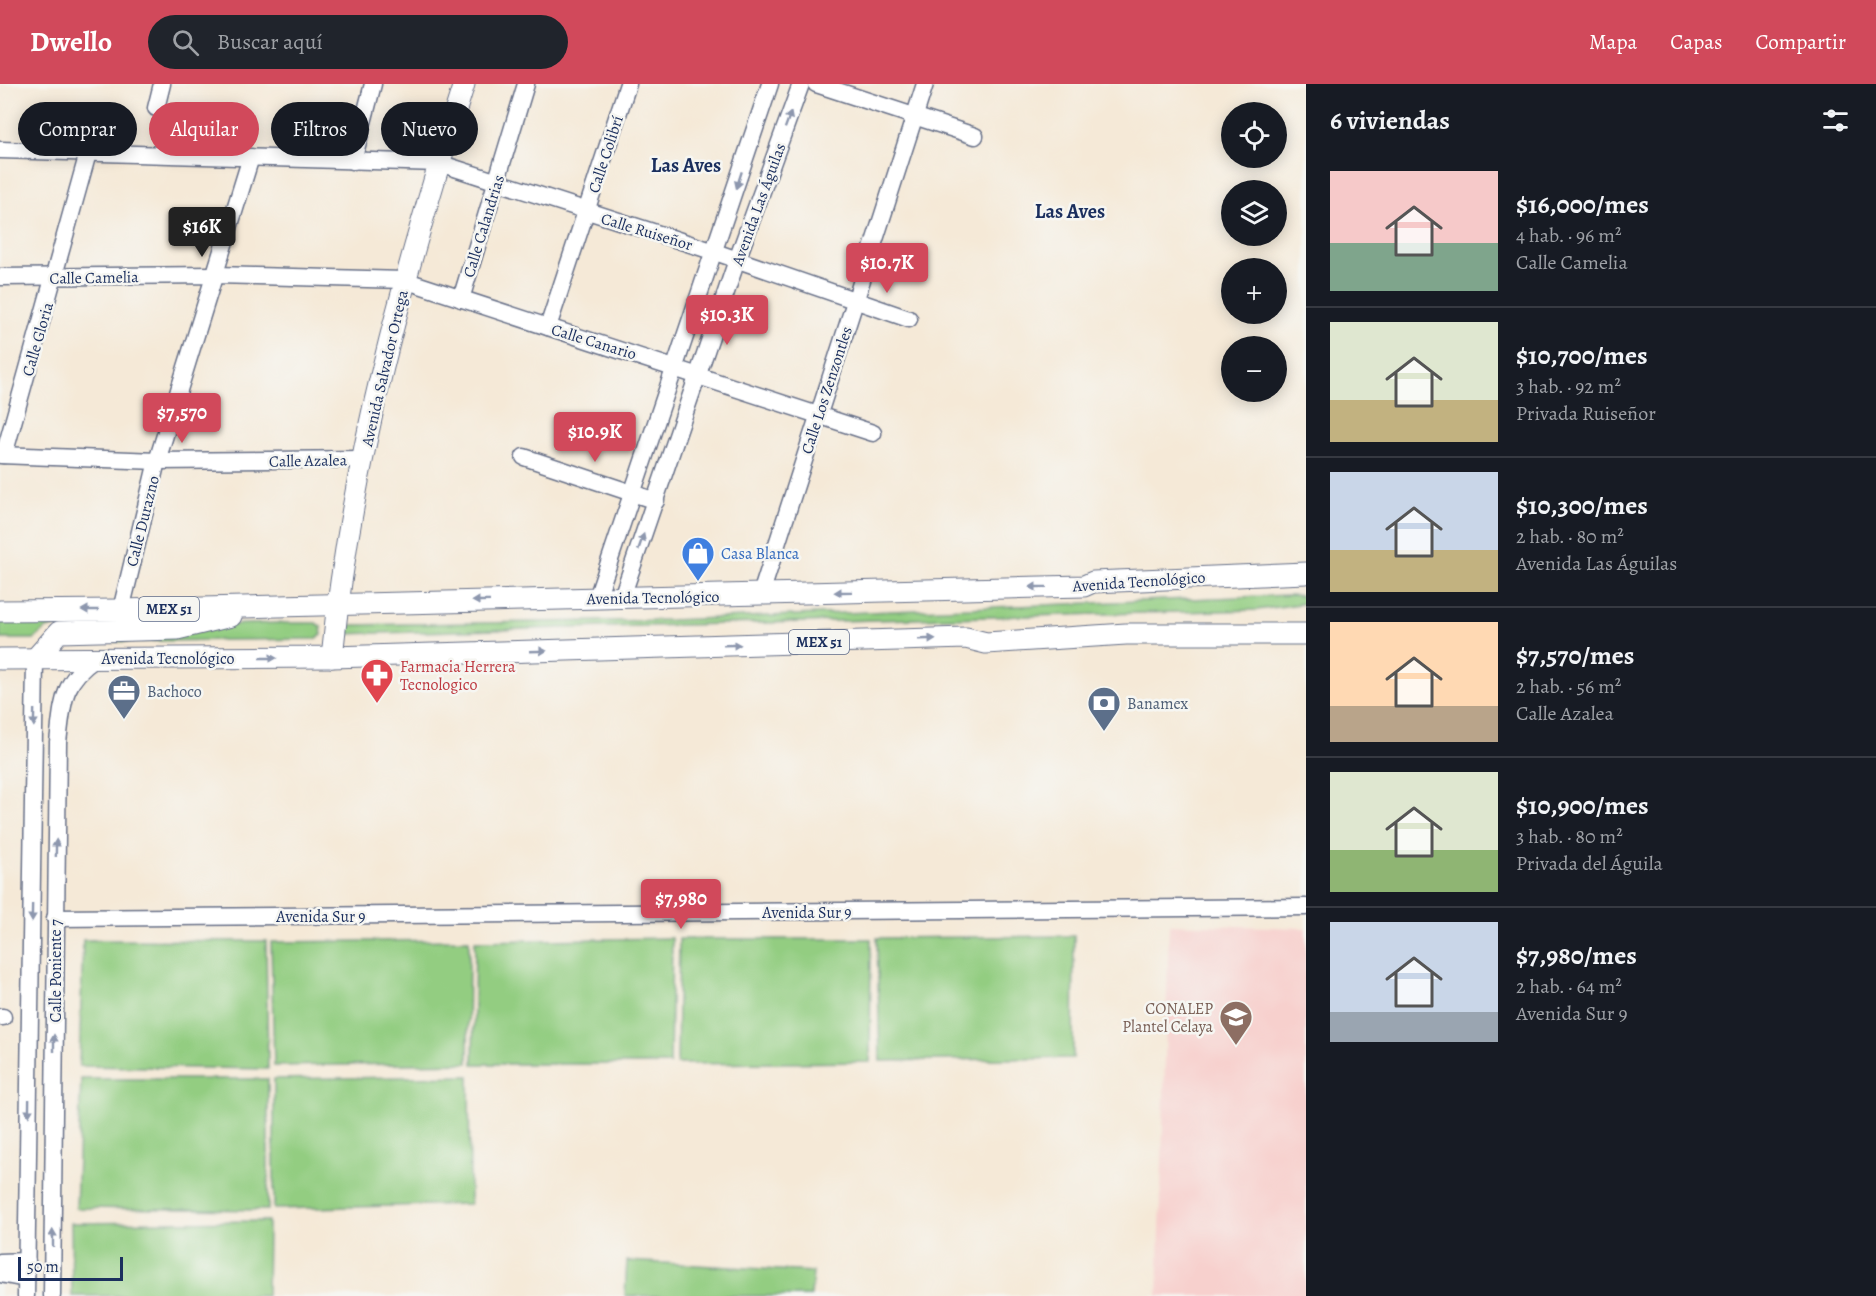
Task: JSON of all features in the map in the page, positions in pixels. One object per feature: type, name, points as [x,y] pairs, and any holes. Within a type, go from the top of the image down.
[{"type":"main road","name":"Avenida Salvador Ortega","points":[[332,657],[337,604],[363,459],[404,280],[464,84]]},
{"type":"main road","name":"Avenida Tecnológico","points":[[0,610],[121,610],[1084,586],[1093,582],[1306,573]]},
{"type":"main road","points":[[1084,586],[1306,583]]},
{"type":"main road","points":[[35,659],[59,632],[177,629],[272,606]]},
{"type":"main road","points":[[966,638],[1064,630],[1306,622]]},
{"type":"main road","name":"Avenida Tecnológico","points":[[0,659],[332,657],[966,638],[986,643],[1126,634],[1306,634]]},
{"type":"street","points":[[158,102],[162,84]]},
{"type":"street","points":[[353,160],[373,84]]},
{"type":"street","name":"Calle Calandrias","points":[[462,299],[526,84]]},
{"type":"street","name":"Calle Colibrí","points":[[548,327],[628,84]]},
{"type":"street","name":"Avenida Las Águilas","points":[[597,598],[677,367],[770,84]]},
{"type":"street","name":"Avenida Las Águilas","points":[[622,597],[700,375],[737,260],[801,84]]},
{"type":"street","points":[[816,84],[975,136]]},
{"type":"street","name":"Calle Los Zenzontles","points":[[761,594],[925,84]]},
{"type":"street","name":"Calle Ruiseñor","points":[[0,150],[18,151]]},
{"type":"street","name":"Calle Ruiseñor","points":[[137,154],[439,163],[715,252],[909,319]]},
{"type":"street","name":"Calle Gloria","points":[[2,455],[87,156]]},
{"type":"street","name":"Calle Durazno","points":[[121,610],[157,461],[251,157]]},
{"type":"street","name":"Calle Camelia","points":[[0,277],[216,275],[404,280]]},
{"type":"street","name":"Calle Canario","points":[[404,280],[677,367],[873,433]]},
{"type":"street","name":"Calle Azalea","points":[[2,455],[157,461],[363,459]]},
{"type":"street","points":[[524,457],[656,501]]},
{"type":"street","name":"Calle Poniente 7","points":[[26,1288],[35,659]]},
{"type":"street","name":"Calle Poniente 7","points":[[52,1296],[58,742],[64,692],[80,669],[95,659]]},
{"type":"street","name":"Avenida Sur 9","points":[[55,918],[1306,907]]},
{"type":"street","points":[[0,1262],[27,1261]]},
{"type":"street","points":[[0,1274],[26,1288]]},
{"type":"shaded area","name":"CONALEP Plantel Celaya","points":[[1169,924],[1306,928],[1306,1296],[1158,1296]]},
{"type":"green space","points":[[1306,596],[1306,603],[1257,610],[341,634],[341,626],[350,625],[671,620]]},
{"type":"green space","points":[[0,622],[68,622],[46,629],[34,639],[0,639]]},
{"type":"green space","points":[[316,623],[321,627],[322,635],[315,639],[75,642],[225,625]]},
{"type":"green space","points":[[1074,936],[1073,1058],[880,1061],[877,938]]},
{"type":"green space","points":[[672,938],[670,1064],[473,1064],[475,941]]},
{"type":"green space","points":[[679,939],[871,939],[870,1062],[677,1064]]},
{"type":"green space","points":[[83,940],[266,941],[268,1069],[79,1066]]},
{"type":"green space","points":[[469,940],[468,1063],[274,1066],[271,942]]},
{"type":"green space","points":[[469,1076],[470,1204],[274,1209],[274,1079]]},
{"type":"green space","points":[[81,1079],[268,1079],[268,1210],[76,1208]]},
{"type":"green space","points":[[268,1221],[267,1296],[72,1296],[71,1223]]},
{"type":"green space","points":[[627,1261],[813,1272],[811,1296],[625,1296]]},
{"type":"place","name":"Casa Blanca","points":[[698,582]]},
{"type":"place","name":"Farmacia Herrera Tecnologico","points":[[377,704]]},
{"type":"place","name":"Bachoco","points":[[124,720]]},
{"type":"place","name":"Banamex","points":[[1104,732]]},
{"type":"place","name":"CONALEP Plantel Celaya","points":[[1236,1046]]},
{"type":"district","name":"Las Aves","points":[[686,165]]},
{"type":"district","name":"Las Aves","points":[[1070,211]]}]
